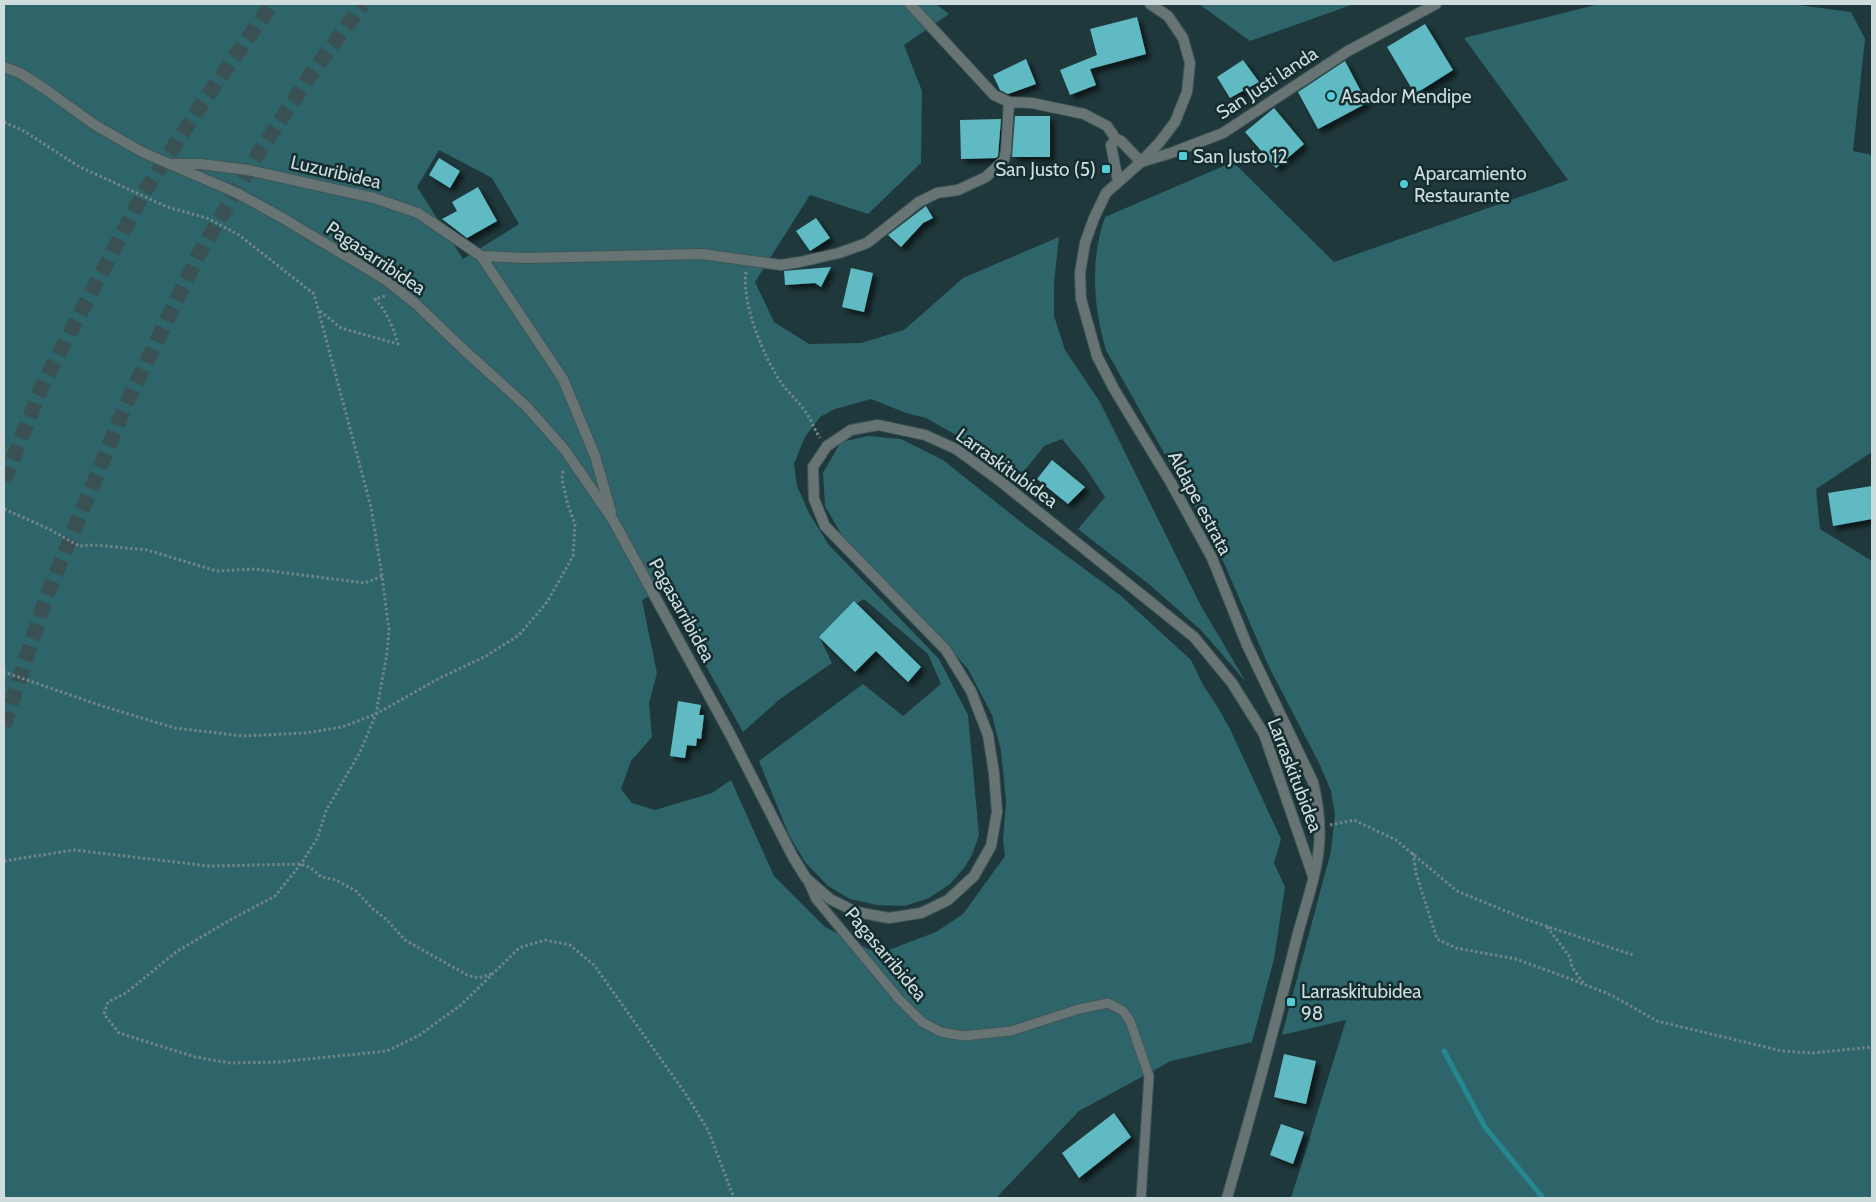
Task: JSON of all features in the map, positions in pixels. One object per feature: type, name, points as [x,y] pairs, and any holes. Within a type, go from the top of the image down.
[{"type":"street","points":[[910,4],[994,96],[1009,102],[1032,104],[1084,114],[1107,126],[1116,139],[1121,141],[1141,162],[1175,122],[1187,92],[1190,63],[1183,38],[1173,23],[1168,16],[1150,4]]},
{"type":"street","name":"San Justi landa","points":[[1141,162],[1171,153],[1223,133],[1348,51],[1436,4]]},
{"type":"street","name":"Pagasarribidea","points":[[4,67],[20,73],[95,125],[142,152],[237,193],[279,216],[400,290],[527,407],[566,450],[613,520],[806,878]]},
{"type":"street","points":[[481,256],[527,258],[702,254],[781,265],[839,253],[867,243],[919,202],[937,193],[958,190],[986,177],[1004,160],[1009,102]]},
{"type":"street","points":[[1116,139],[1111,145],[1118,180]]},
{"type":"street","name":"Aldape estrata","points":[[1141,162],[1118,180],[1106,193],[1094,218],[1085,243],[1080,273],[1081,299],[1097,356],[1114,389],[1171,483],[1212,558],[1248,645],[1313,782],[1318,802],[1319,826],[1319,847],[1313,876]]},
{"type":"street","name":"Luzuribidea","points":[[169,164],[201,164],[248,170],[374,198],[418,213],[481,256],[563,379],[595,456],[613,520]]},
{"type":"street","name":"Larraskitubidea","points":[[806,878],[830,899],[856,912],[889,918],[921,913],[948,900],[974,876],[991,846],[997,812],[994,773],[988,735],[971,691],[946,650],[825,526],[814,499],[814,467],[826,446],[851,430],[878,425],[925,435],[956,449],[1000,481],[1194,637],[1232,683],[1264,734],[1313,876]]},
{"type":"street","points":[[1227,1198],[1313,876]]},
{"type":"lane","name":"Pagasarribidea","points":[[806,878],[816,900],[898,998],[922,1022],[941,1032],[963,1036],[1011,1030],[1079,1008],[1108,1003],[1123,1011],[1130,1021],[1149,1076],[1141,1198]]},
{"type":"path","points":[[4,122],[24,131],[78,166],[168,207],[207,218],[239,235],[314,294],[371,507],[389,630],[387,653],[376,714],[360,752],[326,811],[317,839],[301,864],[275,896],[176,952],[126,993],[108,1002],[104,1014],[119,1033],[195,1057],[230,1063],[279,1062],[387,1051],[418,1036],[461,1005],[519,948],[545,940],[570,945],[594,966],[661,1058],[708,1130],[734,1198]]},
{"type":"path","points":[[749,260],[745,274],[746,297],[752,320],[762,345],[782,384],[805,412],[826,446]]},
{"type":"path","points":[[319,310],[341,328],[398,344],[392,324],[383,308],[375,300],[400,290]]},
{"type":"path","points":[[4,672],[102,706],[175,728],[244,736],[315,731],[342,726],[376,714],[438,679],[486,656],[519,635],[547,602],[573,556],[575,524],[562,480],[566,450]]},
{"type":"path","points":[[4,509],[49,529],[79,546],[146,550],[217,571],[255,569],[365,582],[382,576]]},
{"type":"path","points":[[1319,826],[1354,820],[1396,840],[1457,890],[1547,927],[1633,955]]},
{"type":"path","points":[[4,861],[74,850],[209,866],[301,864],[311,868],[321,877],[336,880],[356,891],[405,940],[422,950],[468,975],[478,978],[494,973]]},
{"type":"path","points":[[1413,853],[1416,873],[1437,939],[1456,948],[1516,959],[1585,984],[1611,995],[1657,1021],[1782,1051],[1812,1053],[1872,1047]]},
{"type":"path","points":[[1547,927],[1570,957],[1572,967],[1585,984]]},
{"type":"shaded area","points":[[4,4],[936,4],[949,14],[904,45],[922,91],[921,163],[868,214],[810,195],[755,282],[774,322],[809,344],[861,343],[904,330],[963,278],[1059,237],[1054,283],[1054,316],[1065,350],[1100,402],[1201,606],[1246,682],[1201,630],[1150,585],[1078,529],[1105,497],[1085,467],[1062,439],[1044,446],[1018,479],[974,445],[926,418],[906,413],[871,399],[835,409],[820,417],[805,437],[794,464],[797,486],[809,513],[828,544],[939,659],[968,715],[979,835],[972,855],[964,868],[950,884],[929,898],[905,906],[877,905],[850,899],[828,886],[805,862],[789,835],[759,761],[863,684],[903,716],[941,684],[928,654],[864,599],[847,609],[821,640],[832,663],[780,699],[743,732],[698,652],[668,586],[642,600],[657,673],[649,703],[652,737],[631,761],[621,789],[632,803],[655,810],[712,793],[731,780],[774,876],[825,927],[878,954],[936,932],[963,914],[1005,856],[1003,841],[1006,801],[1001,751],[992,715],[968,669],[940,637],[844,539],[825,506],[823,473],[841,442],[868,436],[901,439],[943,460],[1026,526],[1120,595],[1191,660],[1203,685],[1230,729],[1281,839],[1274,863],[1285,887],[1274,959],[1252,1042],[1171,1061],[1079,1111],[996,1198],[4,1198]],"holes":[[[439,150],[492,178],[519,224],[463,259],[417,187]]]},
{"type":"shaded area","points":[[1199,4],[1354,4],[1250,41]]},
{"type":"shaded area","points":[[1599,4],[1791,4],[1851,12],[1865,39],[1853,151],[1872,155],[1872,452],[1816,489],[1820,529],[1872,561],[1872,1198],[1291,1198],[1346,1020],[1282,1035],[1331,851],[1335,815],[1331,791],[1319,763],[1269,667],[1217,547],[1106,350],[1098,317],[1095,283],[1095,266],[1100,233],[1105,217],[1233,162],[1334,262],[1568,180],[1464,38]]},
{"type":"building","points":[[1137,17],[1146,54],[1090,69],[1096,85],[1070,95],[1060,70],[1097,55],[1090,29]]},
{"type":"building","points":[[1425,24],[1453,70],[1415,94],[1387,47]]},
{"type":"building","points":[[1026,59],[1036,84],[1008,94],[1000,90],[993,75]]},
{"type":"building","points":[[1243,60],[1259,82],[1230,98],[1217,77]]},
{"type":"building","name":"Asador Mendipe","points":[[1345,61],[1367,103],[1318,129],[1298,92]]},
{"type":"building","points":[[1274,108],[1304,144],[1276,168],[1245,132]]},
{"type":"building","points":[[1015,116],[1050,116],[1050,157],[1012,157]]},
{"type":"building","points":[[1001,119],[998,156],[996,158],[961,159],[960,120]]},
{"type":"building","points":[[439,158],[460,171],[450,188],[429,175]]},
{"type":"building","points":[[478,187],[497,221],[467,238],[442,219],[457,211],[452,202]]},
{"type":"building","points":[[926,206],[933,218],[923,223],[901,247],[888,235]]},
{"type":"building","points":[[816,218],[830,238],[810,251],[796,231]]},
{"type":"building","points":[[831,267],[821,287],[815,283],[785,285],[784,271]]},
{"type":"building","points":[[851,268],[873,273],[864,312],[842,307]]},
{"type":"building","points":[[1052,460],[1085,487],[1068,504],[1037,479]]},
{"type":"building","points":[[1872,486],[1872,519],[1833,526],[1828,493]]},
{"type":"building","points":[[854,601],[921,667],[908,682],[876,651],[855,672],[819,637]]},
{"type":"building","points":[[678,701],[701,705],[699,715],[704,715],[701,739],[697,738],[696,746],[687,745],[685,758],[670,756]]},
{"type":"building","points":[[1284,1054],[1316,1061],[1306,1104],[1274,1097]]},
{"type":"building","points":[[1114,1113],[1131,1137],[1079,1178],[1062,1153]]},
{"type":"building","points":[[1281,1124],[1304,1132],[1293,1164],[1270,1155]]},
{"type":"waterway","points":[[1444,1051],[1485,1127],[1543,1198]]},
{"type":"tunnel","points":[[4,481],[43,384],[144,192],[203,102],[272,4]]},
{"type":"tunnel","points":[[4,726],[47,595],[127,402],[198,256],[254,160],[314,70],[363,4]]},
{"type":"place","name":"Asador Mendipe","points":[[1331,96]]},
{"type":"place","name":"San Justo 12","points":[[1183,156]]},
{"type":"place","name":"San Justo (5)","points":[[1106,169]]},
{"type":"place","name":"Aparcamiento Restaurante","points":[[1404,184]]},
{"type":"place","name":"Larraskitubidea 98","points":[[1291,1002]]}]
